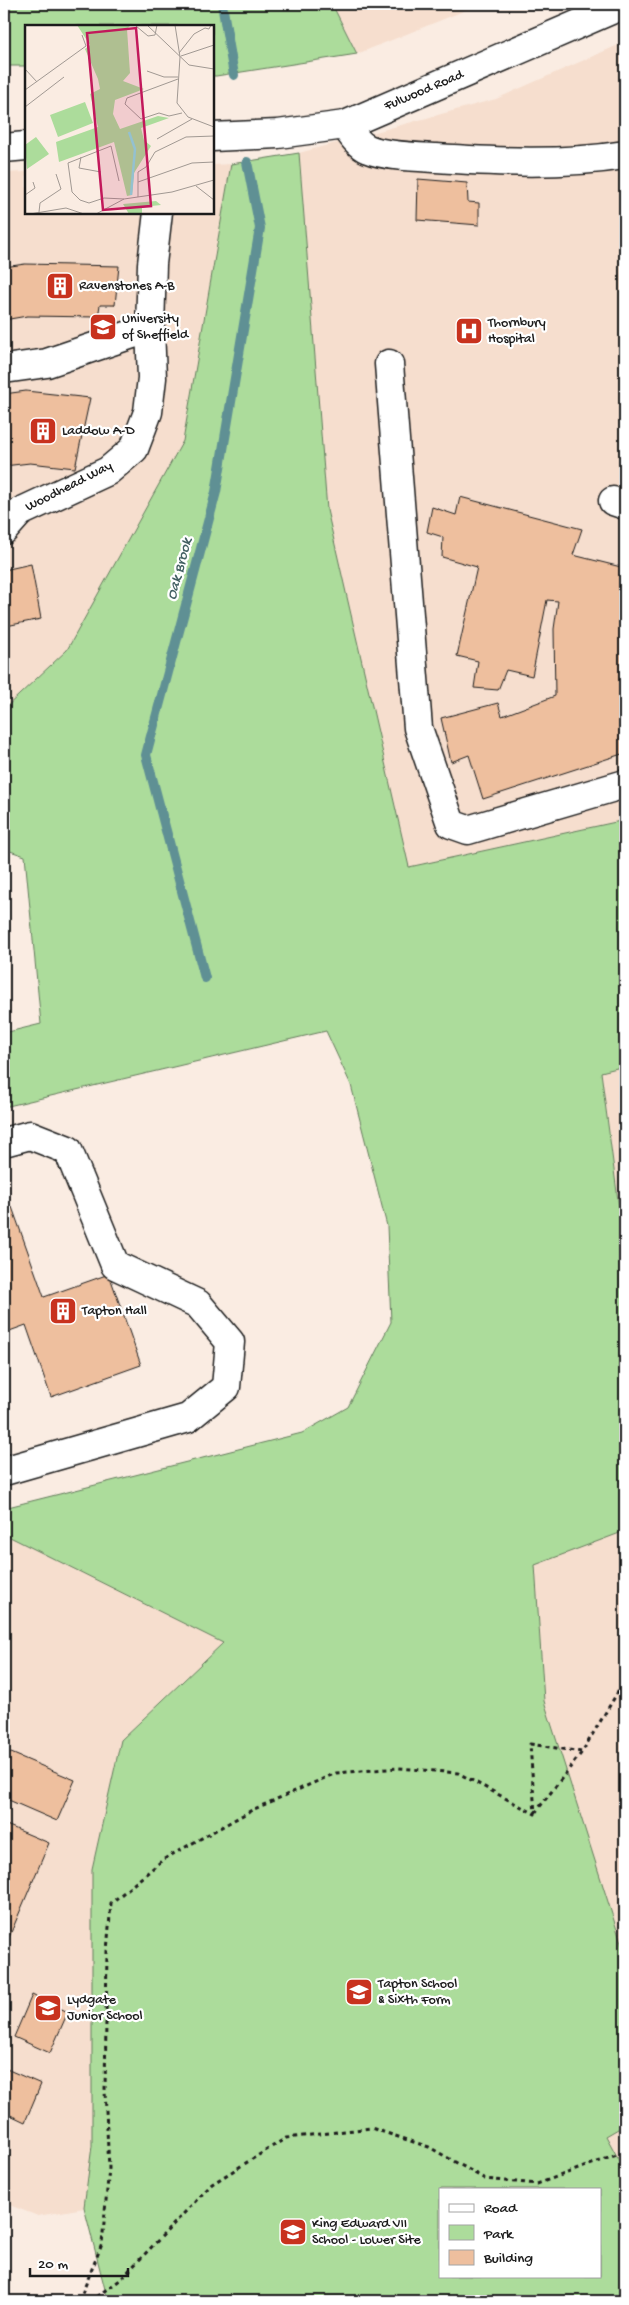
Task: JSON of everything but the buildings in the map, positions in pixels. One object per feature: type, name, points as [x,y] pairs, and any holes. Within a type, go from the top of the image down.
[{"type":"street","name":"Fulwood Road","points":[[214,137],[278,134],[345,125],[625,4]]},
{"type":"street","points":[[345,125],[354,138],[368,149],[410,156],[497,162],[595,160],[625,155]]},
{"type":"street","points":[[4,148],[25,146]]},
{"type":"street","name":"Woodhead Way","points":[[4,530],[20,512],[108,471],[134,449],[148,412],[152,378],[150,328],[152,264],[158,214]]},
{"type":"street","points":[[4,369],[47,363],[150,328]]},
{"type":"street","points":[[389,364],[418,728],[451,824],[468,830],[625,784]]},
{"type":"street","points":[[4,1142],[30,1135],[68,1150],[115,1265],[198,1304],[230,1342],[226,1386],[188,1418],[4,1472]]},
{"type":"path","points":[[535,1814],[582,1752],[625,1680]]},
{"type":"path","points":[[535,1814],[530,1744],[582,1752]]},
{"type":"path","points":[[79,2301],[102,2244],[109,2168],[105,2091],[107,1951],[111,1903],[164,1859],[252,1810],[336,1772],[399,1768],[458,1773],[535,1814]]},
{"type":"path","points":[[90,2301],[120,2280],[212,2184],[286,2138],[371,2128],[429,2147],[485,2179],[537,2184],[625,2152]]},
{"type":"shaded area","points":[[332,4],[481,4],[357,54]]},
{"type":"shaded area","name":"Thornbury Hospital","points":[[625,42],[625,820],[409,867],[327,510],[299,153],[496,99]]},
{"type":"shaded area","name":"University of Sheffield","points":[[231,164],[183,441],[67,650],[4,709],[4,173],[25,172],[25,214],[214,214],[214,165]]},
{"type":"shaded area","points":[[625,1066],[625,1253],[601,1072]]},
{"type":"shaded area","name":"Tapton School & Sixth Form","points":[[625,1531],[625,2301],[108,2301],[84,2208],[38,2216],[4,2203],[4,1534],[223,1643],[121,1740],[92,1869],[544,1701],[535,1564]]},
{"type":"green space","points":[[4,4],[332,4],[357,54],[214,76],[214,25],[25,25],[25,66],[4,66]]},
{"type":"green space","points":[[299,153],[327,510],[409,867],[625,820],[625,1066],[601,1072],[625,1253],[625,1531],[535,1565],[544,1701],[625,1955],[625,2125],[606,2136],[625,2171],[625,2301],[108,2301],[84,2207],[92,2146],[92,1869],[121,1740],[223,1643],[4,1534],[4,1508],[302,1433],[348,1407],[391,1322],[387,1226],[351,1085],[326,1031],[4,1107],[4,1033],[41,1024],[25,856],[4,849],[4,709],[67,650],[183,441],[231,164]]},
{"type":"waterway","name":"Oak Brook","points":[[222,4],[234,75]]},
{"type":"waterway","name":"Oak Brook","points":[[205,978],[146,755],[216,492],[260,228],[247,162]]},
{"type":"place","name":"Ravenstones A-B","points":[[60,286]]},
{"type":"place","name":"University of Sheffield","points":[[103,327]]},
{"type":"place","name":"Thornbury Hospital","points":[[469,331]]},
{"type":"place","name":"Laddow A-D","points":[[43,431]]},
{"type":"place","name":"Tapton Hall","points":[[63,1311]]},
{"type":"place","name":"Tapton School & Sixth Form","points":[[359,1992]]},
{"type":"place","name":"Lydgate Junior School","points":[[48,2008]]},
{"type":"place","name":"King Edward VII School - Lower Site","points":[[293,2232]]}]
